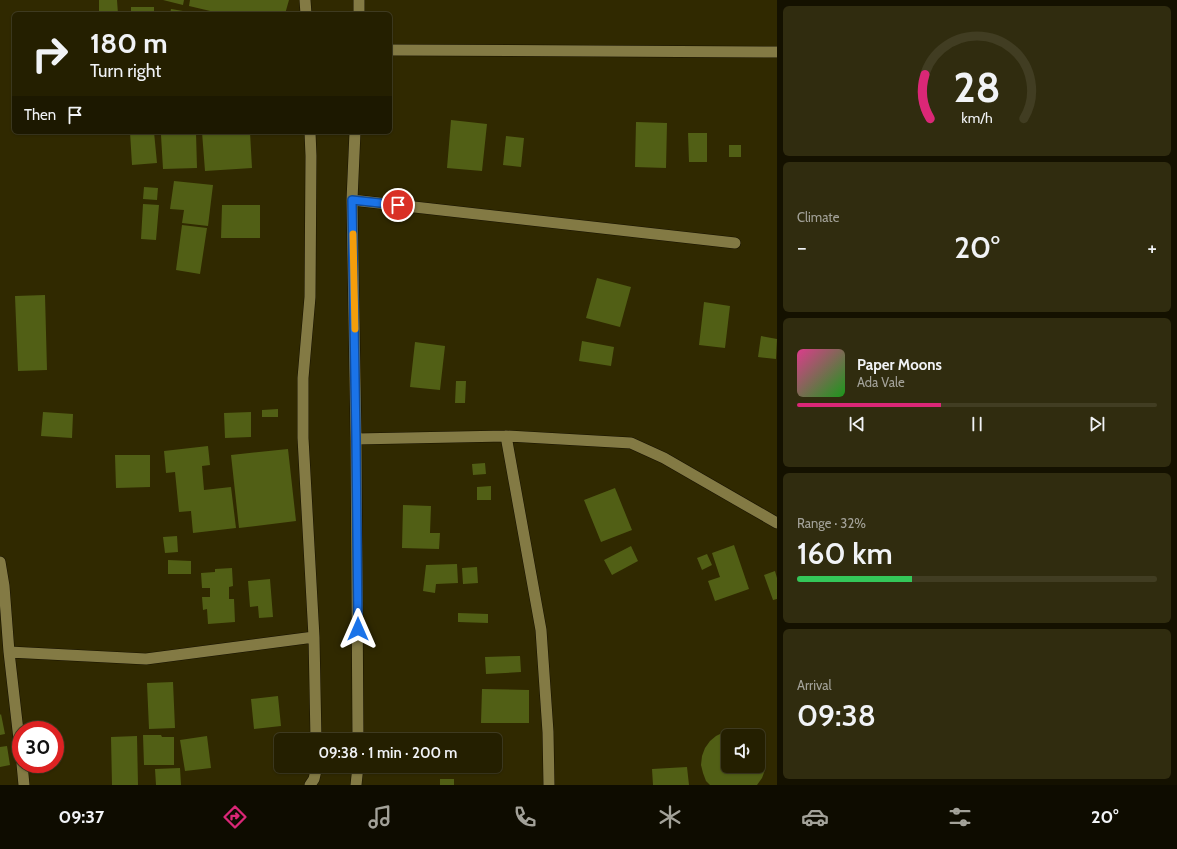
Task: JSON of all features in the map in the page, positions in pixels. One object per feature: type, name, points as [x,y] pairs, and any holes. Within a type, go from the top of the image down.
[{"type":"street","points":[[305,0],[306,12]]},
{"type":"street","points":[[359,0],[359,12]]},
{"type":"street","points":[[392,50],[777,52]]},
{"type":"street","points":[[310,134],[310,297],[303,378],[303,438],[314,637],[316,733]]},
{"type":"street","points":[[355,134],[352,200],[356,439],[358,733]]},
{"type":"street","points":[[352,200],[735,243]]},
{"type":"street","points":[[356,439],[506,436],[631,443],[664,458],[777,523]]},
{"type":"street","points":[[506,436],[541,630],[548,732],[549,785]]},
{"type":"street","points":[[0,562],[4,586],[9,652],[17,721]]},
{"type":"street","points":[[9,652],[146,659],[314,637]]},
{"type":"street","points":[[23,773],[24,785]]},
{"type":"street","points":[[310,785],[315,773]]},
{"type":"street","points":[[356,785],[357,773]]},
{"type":"building","points":[[99,0],[117,0],[118,12],[99,12]]},
{"type":"building","points":[[163,0],[184,0],[183,5]]},
{"type":"building","points":[[190,0],[289,0],[286,12],[214,12],[189,6]]},
{"type":"building","points":[[131,7],[154,7],[154,12],[131,12]]},
{"type":"building","points":[[171,9],[189,12],[170,12]]},
{"type":"building","points":[[451,120],[487,124],[482,171],[447,168]]},
{"type":"building","points":[[636,122],[667,123],[666,168],[635,167]]},
{"type":"building","points":[[688,133],[707,133],[707,162],[689,162]]},
{"type":"building","points":[[130,134],[154,134],[157,163],[132,165]]},
{"type":"building","points":[[196,134],[197,168],[163,169],[161,135]]},
{"type":"building","points":[[202,134],[250,134],[252,168],[205,171]]},
{"type":"building","points":[[506,136],[524,138],[521,167],[503,165]]},
{"type":"building","points":[[729,145],[741,145],[741,157],[729,157]]},
{"type":"building","points":[[174,181],[213,185],[208,226],[182,223],[184,210],[170,209]]},
{"type":"building","points":[[144,187],[158,188],[157,200],[143,199]]},
{"type":"building","points":[[143,204],[159,205],[156,240],[141,239]]},
{"type":"building","points":[[222,205],[260,205],[260,238],[221,238]]},
{"type":"building","points":[[182,225],[207,228],[200,274],[176,270]]},
{"type":"building","points":[[597,278],[631,287],[620,327],[586,318]]},
{"type":"building","points":[[45,295],[47,370],[18,371],[15,296]]},
{"type":"building","points":[[704,302],[730,306],[725,348],[699,345]]},
{"type":"building","points":[[761,336],[777,339],[776,359],[758,357]]},
{"type":"building","points":[[582,341],[614,347],[611,366],[579,361]]},
{"type":"building","points":[[415,342],[445,346],[440,390],[410,387]]},
{"type":"building","points":[[456,381],[466,381],[465,403],[455,403]]},
{"type":"building","points":[[278,409],[278,417],[262,417],[262,410]]},
{"type":"building","points":[[43,412],[73,414],[72,438],[41,436]]},
{"type":"building","points":[[251,412],[251,437],[225,438],[224,413]]},
{"type":"building","points":[[208,446],[210,465],[202,466],[204,490],[231,487],[236,528],[193,533],[191,511],[179,512],[175,472],[166,473],[164,451]]},
{"type":"building","points":[[288,449],[296,521],[239,528],[231,455]]},
{"type":"building","points":[[115,455],[150,455],[150,487],[116,488]]},
{"type":"building","points":[[485,463],[486,474],[473,475],[472,464]]},
{"type":"building","points":[[491,486],[491,500],[477,500],[477,487]]},
{"type":"building","points":[[615,488],[632,530],[601,542],[584,500]]},
{"type":"building","points":[[403,505],[431,506],[430,533],[440,533],[439,549],[402,548]]},
{"type":"building","points":[[177,536],[178,552],[165,553],[163,537]]},
{"type":"building","points":[[734,545],[749,589],[715,601],[708,581],[720,577],[712,553]]},
{"type":"building","points":[[631,546],[638,561],[612,575],[604,560]]},
{"type":"building","points":[[707,554],[712,565],[702,570],[697,558]]},
{"type":"building","points":[[168,560],[191,561],[191,574],[168,574]]},
{"type":"building","points":[[457,564],[458,583],[436,584],[435,593],[423,591],[426,565]]},
{"type":"building","points":[[477,567],[478,583],[463,584],[462,568]]},
{"type":"building","points":[[232,568],[233,586],[229,587],[229,599],[234,599],[235,622],[208,624],[207,609],[203,610],[202,597],[210,597],[210,588],[202,588],[201,573],[215,572],[215,569]]},
{"type":"building","points":[[775,571],[777,578],[777,599],[773,600],[764,575]]},
{"type":"building","points":[[270,579],[273,617],[259,618],[258,606],[250,607],[248,581]]},
{"type":"building","points":[[458,613],[488,614],[488,623],[458,622]]},
{"type":"building","points":[[520,656],[521,672],[486,674],[485,657]]},
{"type":"building","points":[[173,682],[175,728],[149,729],[147,683]]},
{"type":"building","points":[[482,689],[529,690],[529,723],[481,723]]},
{"type":"building","points":[[278,696],[281,726],[254,729],[251,699]]},
{"type":"building","points":[[1,714],[5,734],[0,735],[0,715]]},
{"type":"building","points":[[721,734],[721,773],[764,773],[757,785],[710,785],[706,781],[701,765],[702,756],[705,748],[716,736]]},
{"type":"building","points":[[143,735],[174,737],[174,765],[144,765]]},
{"type":"building","points":[[137,736],[138,785],[112,785],[111,737]]},
{"type":"building","points":[[207,736],[211,768],[185,771],[180,740]]},
{"type":"building","points":[[7,746],[10,765],[0,767],[0,747]]},
{"type":"building","points":[[687,767],[689,785],[653,785],[652,769]]},
{"type":"building","points":[[180,768],[181,785],[156,785],[155,769]]},
{"type":"building","points":[[440,779],[454,779],[454,785],[440,785]]},
{"type":"slow traffic","points":[[353,234],[355,329]]},
{"type":"route","points":[[358,629],[352,200],[398,205]]}]
